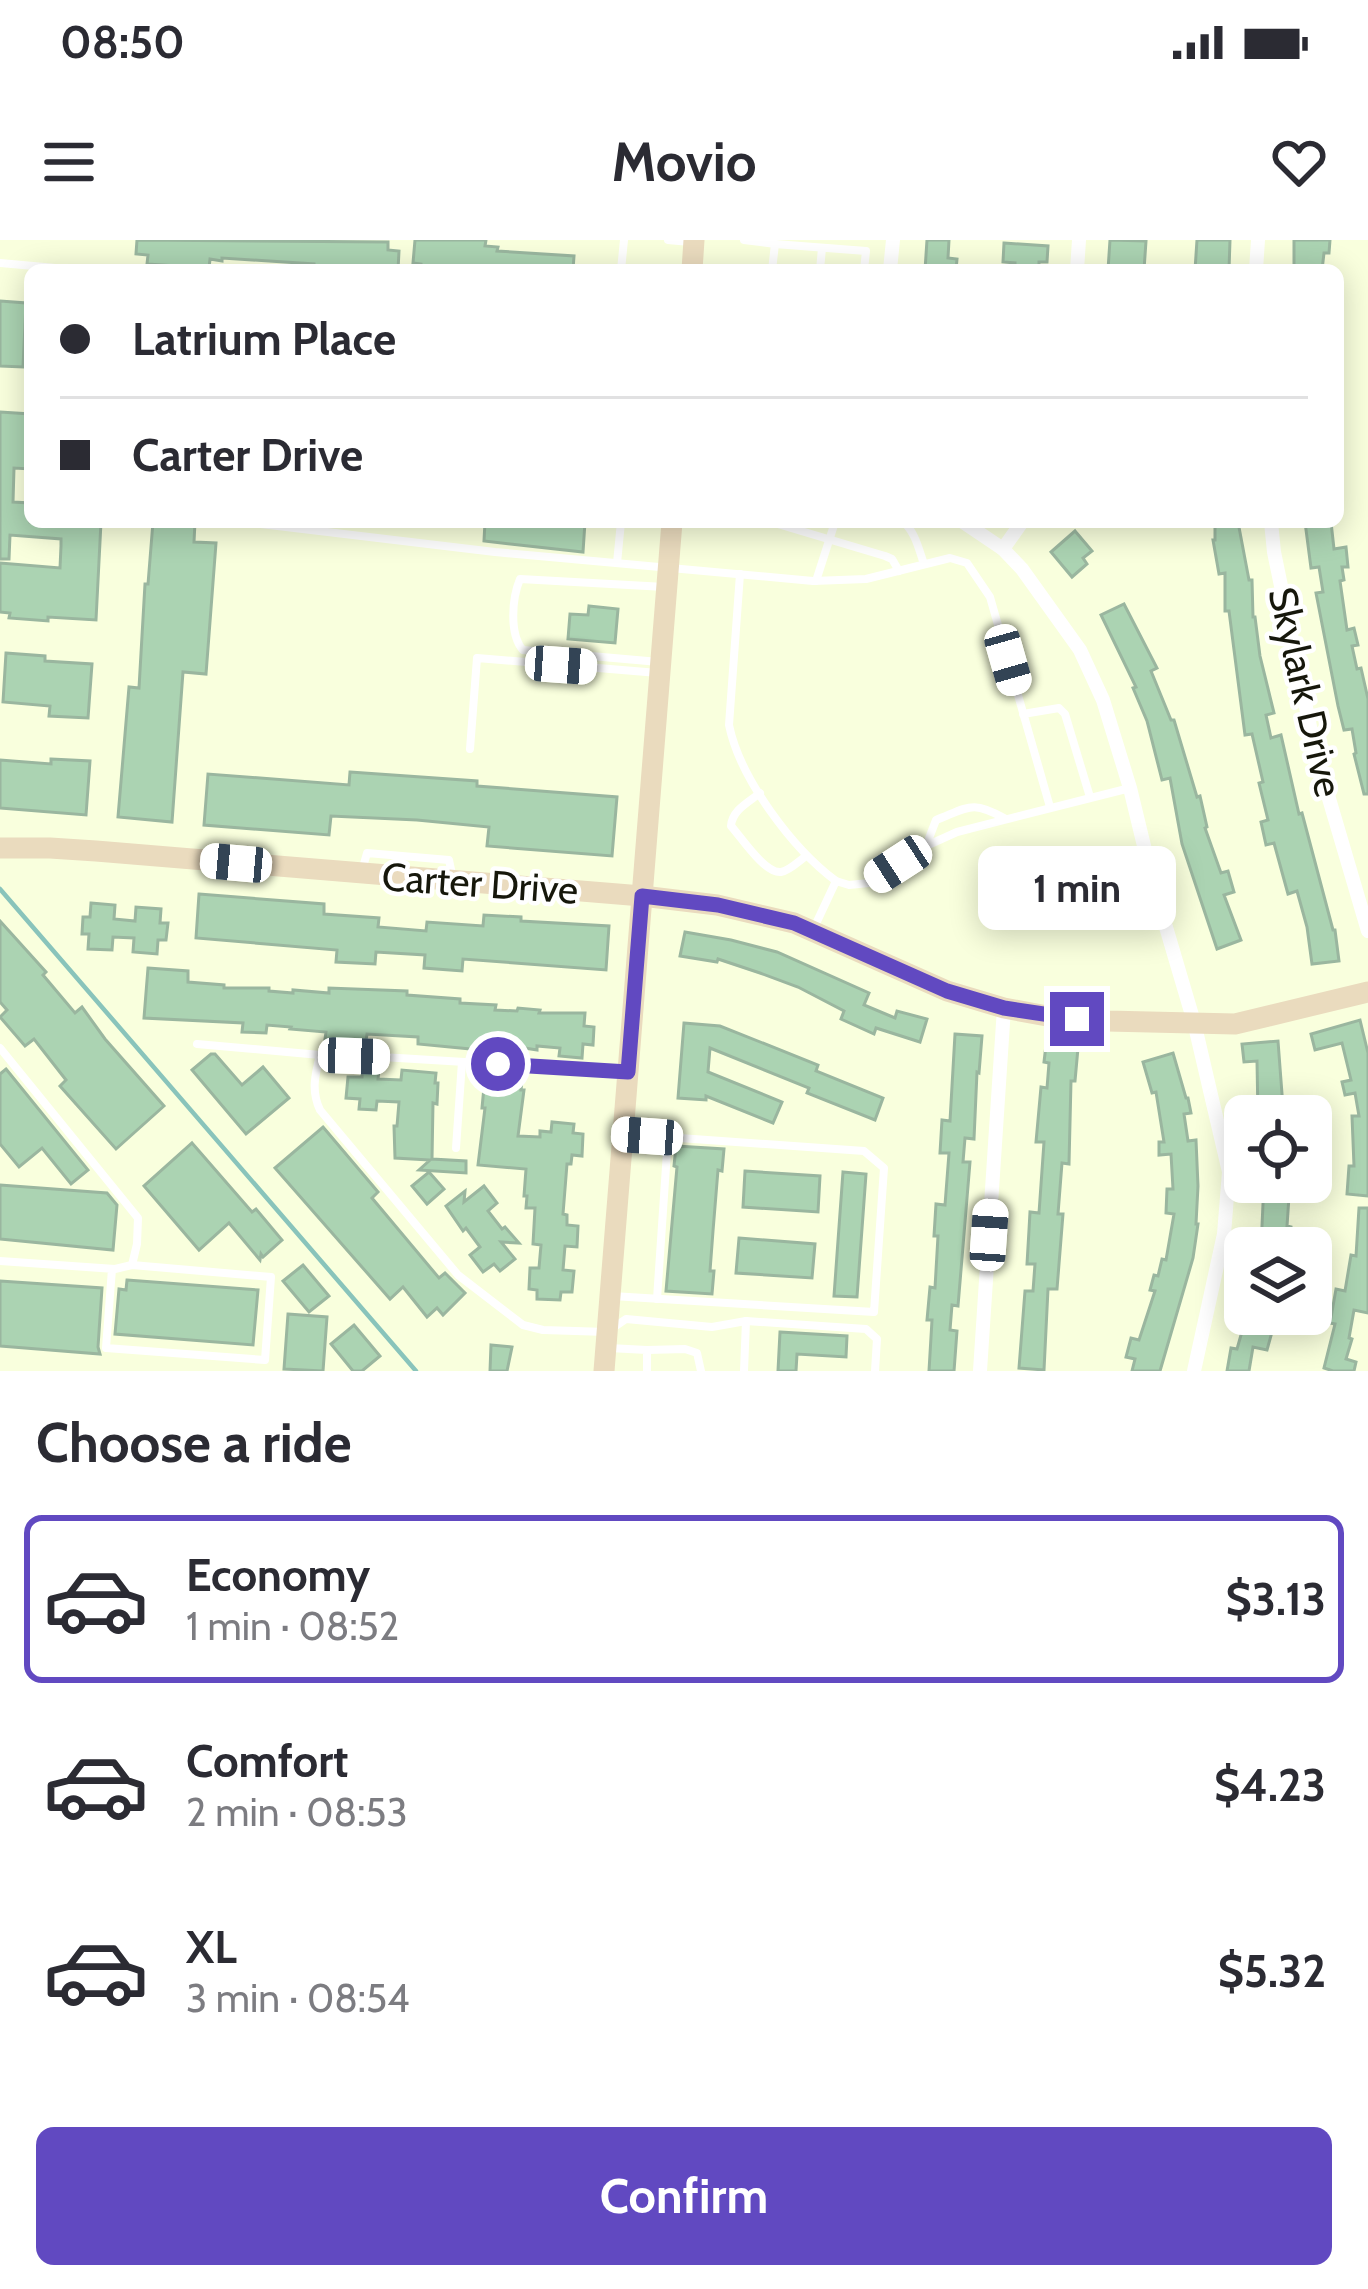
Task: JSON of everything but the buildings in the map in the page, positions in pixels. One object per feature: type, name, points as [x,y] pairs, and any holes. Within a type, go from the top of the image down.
[{"type":"street","points":[[604,1371],[671,528]]},
{"type":"street","points":[[972,528],[1003,549],[1044,597],[1080,650],[1103,700],[1194,1022],[1228,1172],[1224,1234],[1194,1371]]},
{"type":"street","points":[[1003,549],[1018,528]]},
{"type":"street","name":"Skylark Drive","points":[[1272,528],[1315,751],[1368,931]]},
{"type":"street","name":"Carter Drive","points":[[0,848],[50,848],[718,905],[794,923],[943,989],[1047,1016],[1235,1024],[1368,992]]},
{"type":"street","points":[[980,1371],[1004,1008]]},
{"type":"lane","points":[[668,240],[694,241]]},
{"type":"lane","points":[[744,240],[866,251],[865,264]]},
{"type":"lane","points":[[773,264],[775,244]]},
{"type":"lane","points":[[821,264],[822,248]]},
{"type":"lane","points":[[294,528],[617,562],[667,577]]},
{"type":"lane","points":[[617,562],[620,528]]},
{"type":"lane","points":[[790,528],[885,556],[899,571]]},
{"type":"lane","points":[[815,581],[833,528]]},
{"type":"lane","points":[[907,528],[924,565]]},
{"type":"lane","points":[[660,668],[523,650],[514,638],[520,579],[740,574],[815,581],[866,579],[950,558],[967,563],[990,597],[1050,807]]},
{"type":"lane","points":[[740,574],[729,725],[734,748],[806,856],[836,881],[868,883],[956,832],[1130,788]]},
{"type":"lane","points":[[470,749],[477,658],[660,668]]},
{"type":"lane","points":[[1024,714],[1053,707],[1065,714],[1090,797]]},
{"type":"lane","points":[[760,793],[740,809],[731,826],[775,872],[784,872],[806,856]]},
{"type":"lane","points":[[926,846],[936,820],[973,806],[1006,819]]},
{"type":"lane","points":[[812,932],[836,881]]},
{"type":"lane","points":[[197,1044],[628,1072]]},
{"type":"lane","points":[[0,1048],[137,1218],[132,1265]]},
{"type":"lane","points":[[320,1055],[314,1079],[320,1110],[458,1275],[523,1325],[646,1350],[685,1349],[697,1353],[701,1371]]},
{"type":"lane","points":[[456,1148],[462,1062]]},
{"type":"lane","points":[[610,1296],[874,1312],[884,1168],[864,1151],[623,1134]]},
{"type":"lane","points":[[657,1299],[668,1137]]},
{"type":"lane","points":[[0,1261],[112,1269],[132,1265],[271,1277],[265,1360],[106,1348],[112,1269]]},
{"type":"lane","points":[[607,1340],[626,1319],[712,1328],[746,1321],[866,1329],[877,1339],[875,1371]]},
{"type":"lane","points":[[744,1371],[746,1321]]},
{"type":"lane","points":[[646,1350],[647,1371]]},
{"type":"waterway","points":[[0,889],[416,1371]]},
{"type":"route","points":[[498,1064],[628,1072],[642,896],[718,905],[794,923],[947,991],[1004,1008],[1077,1019]]}]
